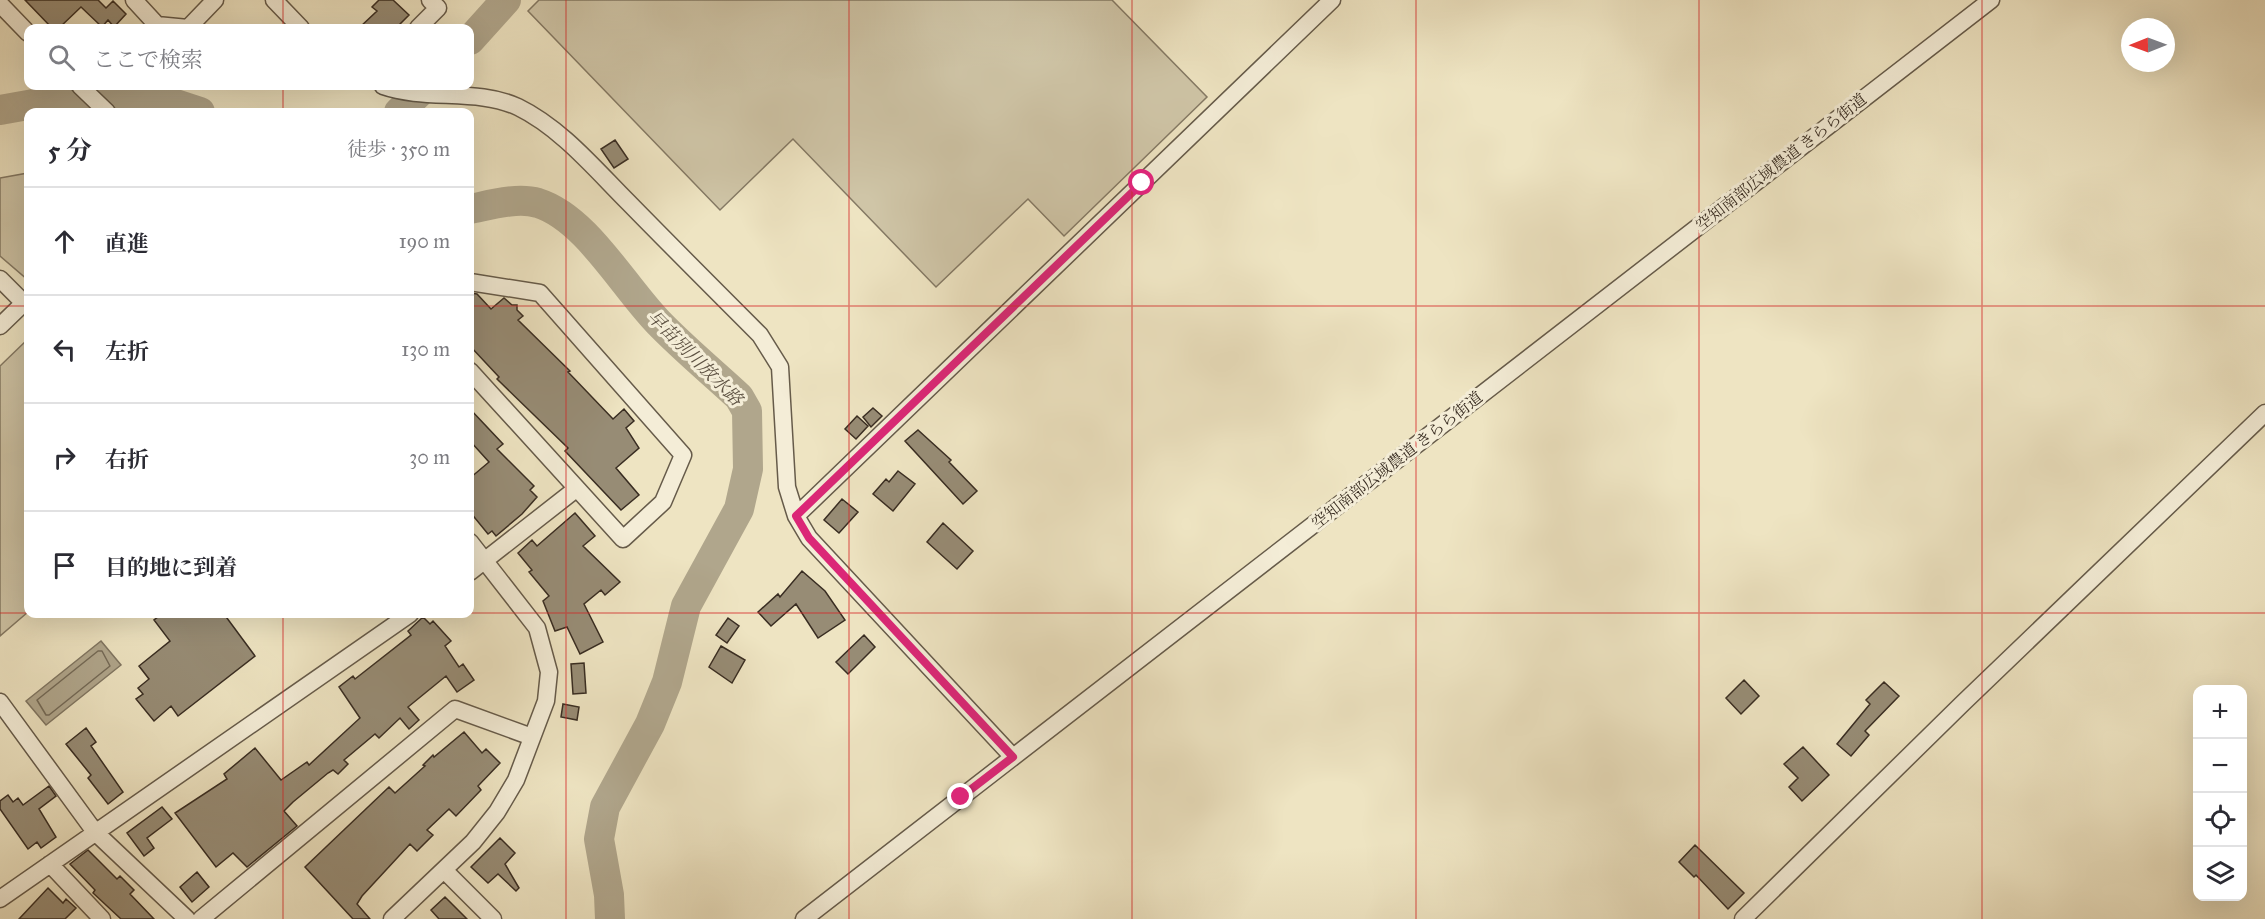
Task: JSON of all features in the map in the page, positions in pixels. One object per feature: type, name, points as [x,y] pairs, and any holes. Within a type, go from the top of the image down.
[{"type":"street","points":[[134,0],[156,24]]},
{"type":"street","points":[[192,24],[216,0]]},
{"type":"street","points":[[273,0],[298,24]]},
{"type":"street","points":[[422,24],[438,8],[430,0]]},
{"type":"street","points":[[796,516],[1332,0]]},
{"type":"street","name":"空知南部広域農道 きらら街道","points":[[804,919],[1991,0]]},
{"type":"street","points":[[0,4],[24,29]]},
{"type":"street","points":[[84,90],[103,108]]},
{"type":"street","points":[[404,90],[430,95],[488,100],[517,107],[542,122],[578,151],[760,335],[780,367],[788,487],[796,516],[809,538],[1013,757]]},
{"type":"street","points":[[0,279],[24,299]]},
{"type":"street","points":[[474,283],[540,293],[683,455],[663,502],[623,539],[474,375]]},
{"type":"street","points":[[0,327],[24,303]]},
{"type":"street","points":[[1743,919],[1963,703],[2265,413]]},
{"type":"street","points":[[474,569],[576,489]]},
{"type":"street","points":[[392,919],[473,842],[497,812],[516,780],[546,701],[549,672],[537,628],[474,547]]},
{"type":"street","points":[[0,899],[404,618]]},
{"type":"street","points":[[0,702],[96,832],[187,919]]},
{"type":"street","points":[[201,919],[455,709],[532,737]]},
{"type":"street","points":[[50,864],[102,919]]},
{"type":"street","points":[[444,870],[494,919]]},
{"type":"shaded area","points":[[539,0],[1112,0],[1207,97],[1064,236],[1028,199],[936,287],[793,139],[720,210],[528,11]]},
{"type":"shaded area","points":[[24,174],[24,277],[0,256],[0,178]]},
{"type":"shaded area","points":[[24,343],[24,615],[0,636],[0,366]]},
{"type":"water","points":[[101,641],[121,665],[46,725],[26,701]]},
{"type":"building","points":[[25,0],[98,0],[106,8],[113,1],[126,14],[117,24],[111,24],[108,20],[105,24],[99,24],[81,7],[63,24],[48,24]]},
{"type":"building","points":[[379,0],[393,0],[409,15],[400,24],[363,24],[377,11],[372,7]]},
{"type":"building","points":[[615,140],[628,159],[614,168],[601,149]]},
{"type":"building","points":[[474,294],[491,309],[504,298],[512,305],[517,305],[517,310],[523,316],[518,320],[570,371],[568,372],[613,419],[624,409],[634,421],[626,428],[639,448],[616,468],[639,495],[621,510],[565,451],[568,448],[497,379],[499,377],[474,350]]},
{"type":"building","points":[[873,408],[882,416],[871,427],[863,417]]},
{"type":"building","points":[[474,413],[503,444],[497,449],[534,486],[530,490],[537,497],[522,514],[496,536],[492,531],[488,534],[474,517],[474,475],[489,462],[474,445]]},
{"type":"building","points":[[857,416],[868,426],[856,439],[845,429]]},
{"type":"building","points":[[918,430],[951,460],[949,462],[977,491],[963,504],[905,441]]},
{"type":"building","points":[[898,471],[915,484],[893,511],[873,494],[886,479],[889,482]]},
{"type":"building","points":[[842,499],[858,512],[839,533],[824,520]]},
{"type":"building","points":[[575,513],[595,536],[583,546],[620,582],[605,595],[601,590],[584,604],[603,642],[580,654],[567,627],[555,631],[543,601],[549,596],[529,572],[532,570],[518,553],[532,540],[537,546]]},
{"type":"building","points":[[943,523],[973,551],[957,569],[927,542]]},
{"type":"building","points":[[802,571],[825,591],[845,620],[818,638],[796,604],[771,626],[758,612],[778,594],[780,597]]},
{"type":"building","points":[[157,618],[227,618],[255,656],[178,716],[171,706],[154,721],[136,699],[143,694],[138,688],[149,679],[139,666],[170,641],[154,620]]},
{"type":"building","points":[[422,618],[430,624],[433,621],[451,641],[445,646],[459,667],[463,664],[474,680],[457,692],[446,676],[408,707],[419,720],[409,729],[400,718],[379,738],[375,734],[344,760],[348,764],[338,774],[333,770],[328,773],[284,811],[297,826],[247,867],[233,853],[216,867],[175,813],[227,779],[224,774],[255,748],[281,780],[307,762],[309,765],[360,718],[339,687],[353,676],[355,679],[411,635],[408,631]]},
{"type":"building","points":[[728,618],[739,626],[727,643],[716,635]]},
{"type":"building","points":[[864,635],[875,647],[848,674],[836,662]]},
{"type":"building","points":[[721,646],[745,660],[732,683],[709,667]]},
{"type":"building","points":[[584,663],[586,693],[573,694],[571,664]]},
{"type":"building","points":[[1744,680],[1759,696],[1741,714],[1726,698]]},
{"type":"building","points":[[1884,682],[1899,696],[1865,731],[1869,735],[1851,756],[1837,744],[1870,704],[1866,700]]},
{"type":"building","points":[[563,704],[579,707],[577,720],[561,717]]},
{"type":"building","points":[[86,728],[96,742],[91,746],[123,792],[108,804],[88,778],[91,775],[66,744]]},
{"type":"building","points":[[464,732],[482,753],[486,749],[500,763],[478,786],[481,790],[456,816],[449,809],[427,830],[433,835],[417,851],[410,844],[362,896],[357,904],[370,919],[353,919],[305,867],[389,787],[395,793],[425,766],[423,765],[433,755],[434,757]]},
{"type":"building","points":[[1803,747],[1829,775],[1802,801],[1789,787],[1798,778],[1784,764]]},
{"type":"building","points":[[49,786],[56,796],[39,809],[56,837],[41,848],[37,842],[28,849],[0,809],[0,801],[8,795],[13,802],[18,798],[23,805]]},
{"type":"building","points":[[162,807],[172,819],[147,838],[154,848],[144,856],[127,833]]},
{"type":"building","points":[[500,838],[515,853],[505,864],[519,888],[516,891],[498,874],[488,883],[471,867]]},
{"type":"building","points":[[1695,845],[1744,893],[1728,909],[1696,875],[1694,877],[1679,862]]},
{"type":"building","points":[[88,850],[117,879],[120,876],[134,890],[130,894],[154,919],[121,919],[93,893],[95,890],[70,864]]},
{"type":"building","points":[[197,872],[209,887],[192,902],[180,887]]},
{"type":"building","points":[[48,888],[63,903],[66,899],[76,908],[65,919],[19,919]]},
{"type":"building","points":[[445,897],[467,919],[439,919],[431,910]]},
{"type":"waterway","points":[[474,36],[506,0]]},
{"type":"waterway","points":[[403,108],[422,90]]},
{"type":"waterway","name":"早苗別川放水路","points":[[0,110],[84,95],[142,93],[188,108]]},
{"type":"waterway","name":"早苗別川放水路","points":[[474,208],[504,202],[530,201],[556,211],[588,238],[658,322],[739,397],[747,411],[748,469],[739,509],[686,606],[667,682],[650,724],[605,807],[599,839],[609,895],[610,919]]},
{"type":"route","points":[[961,797],[1013,757],[809,538],[796,516],[1142,183]]}]
